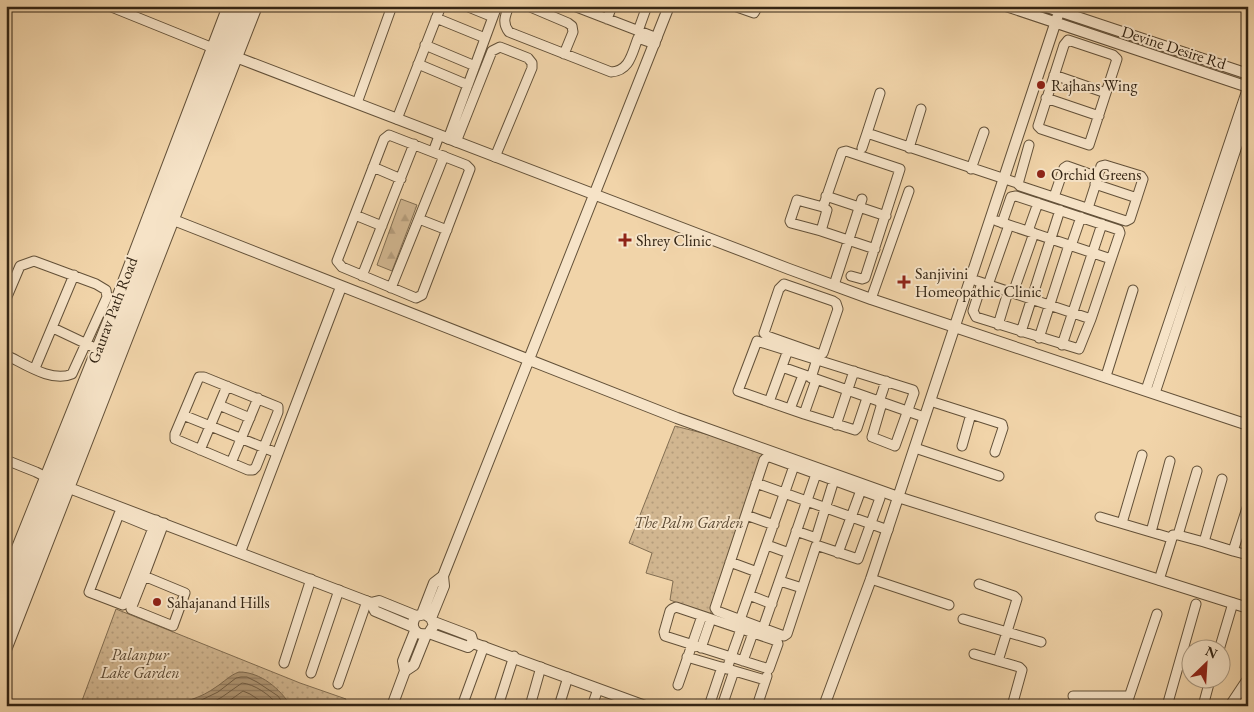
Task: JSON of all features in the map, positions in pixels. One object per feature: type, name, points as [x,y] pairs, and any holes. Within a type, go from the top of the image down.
[{"type":"main road","name":"Gaurav Path Road","points":[[6,626],[61,481],[170,218],[237,6]]},
{"type":"main road","name":"Gaurav Path Road","points":[[6,597],[9,571],[61,481],[100,350],[224,52],[247,6]]},
{"type":"street","points":[[109,6],[594,196],[789,270],[1248,425]]},
{"type":"street","points":[[224,52],[228,6]]},
{"type":"street","points":[[224,52],[257,6]]},
{"type":"street","points":[[357,103],[392,6]]},
{"type":"street","points":[[397,119],[440,6]]},
{"type":"street","points":[[466,6],[493,17]]},
{"type":"street","points":[[445,138],[468,85],[497,6]]},
{"type":"street","points":[[509,6],[504,18],[504,27],[509,32],[611,72],[620,72],[627,67],[638,38],[656,41]]},
{"type":"street","points":[[528,6],[572,26],[573,32],[564,54]]},
{"type":"street","points":[[574,6],[638,31],[656,41]]},
{"type":"street","points":[[607,19],[612,6]]},
{"type":"street","points":[[638,31],[647,6]]},
{"type":"street","points":[[405,670],[414,665],[428,634],[433,628],[426,618],[434,583],[443,576],[669,6]]},
{"type":"street","points":[[734,6],[754,14],[758,6]]},
{"type":"street","name":"Devine Desire Rd","points":[[1006,6],[1248,87]]},
{"type":"street","name":"Devine Desire Rd","points":[[1044,6],[1060,9],[1248,74]]},
{"type":"street","points":[[824,706],[888,530],[1060,9]]},
{"type":"street","points":[[436,18],[486,38]]},
{"type":"street","points":[[1068,40],[1113,54],[1117,60],[1089,145],[1039,128],[1038,124],[1050,85],[1064,45],[1068,40]]},
{"type":"street","points":[[425,45],[475,66]]},
{"type":"street","points":[[431,151],[445,138],[492,51],[500,47],[531,60],[533,65],[495,157]]},
{"type":"street","points":[[418,64],[468,85]]},
{"type":"street","points":[[1054,75],[1106,93]]},
{"type":"street","points":[[1036,80],[1050,85]]},
{"type":"street","points":[[1150,392],[1232,146],[1248,87]]},
{"type":"street","points":[[862,148],[880,93]]},
{"type":"street","points":[[1046,98],[1099,116]]},
{"type":"street","points":[[909,148],[921,109]]},
{"type":"street","points":[[1232,146],[1248,113]]},
{"type":"street","points":[[971,169],[984,132]]},
{"type":"street","points":[[867,133],[1017,183],[1020,186],[1127,221],[1130,220],[1144,180],[1141,176],[1105,165],[1102,166],[1088,208]]},
{"type":"street","points":[[386,136],[393,136],[414,144],[470,168],[422,295],[416,298],[342,268],[337,262],[386,136]]},
{"type":"street","points":[[362,276],[414,144]]},
{"type":"street","points":[[1017,183],[1029,145]]},
{"type":"street","points":[[823,207],[843,151],[898,168],[900,172],[865,278],[862,280],[852,276]]},
{"type":"street","points":[[391,288],[444,156]]},
{"type":"street","points":[[373,167],[401,179]]},
{"type":"street","points":[[1054,197],[1065,167],[1137,198]]},
{"type":"street","points":[[871,299],[909,191]]},
{"type":"street","points":[[826,196],[861,203],[886,216]]},
{"type":"street","points":[[1012,196],[1038,203],[1120,231],[1079,349],[978,319],[973,315],[972,311],[985,284],[1005,224],[1012,196]]},
{"type":"street","points":[[821,231],[827,210],[823,207],[797,200],[790,221],[794,224],[875,249]]},
{"type":"street","points":[[834,285],[861,203]]},
{"type":"street","points":[[998,325],[1031,232],[1038,203]]},
{"type":"street","points":[[1021,332],[1060,210]]},
{"type":"street","points":[[354,215],[382,226]]},
{"type":"street","points":[[1039,338],[1081,217]]},
{"type":"street","points":[[170,218],[372,299],[795,463],[1248,608]]},
{"type":"street","points":[[419,219],[447,230]]},
{"type":"street","points":[[990,219],[1111,259]]},
{"type":"street","points":[[1062,345],[1102,224]]},
{"type":"street","points":[[6,299],[20,266],[34,261],[96,284],[106,290],[107,297],[72,374],[63,378],[52,376],[6,355]]},
{"type":"street","points":[[784,284],[833,302],[838,306],[823,353],[818,354],[767,336],[764,333],[779,289],[784,284],[789,270]]},
{"type":"street","points":[[35,368],[74,276]]},
{"type":"street","points":[[970,279],[1091,319]]},
{"type":"street","points":[[372,299],[378,283]]},
{"type":"street","points":[[240,552],[341,286]]},
{"type":"street","points":[[1106,376],[1133,290]]},
{"type":"street","points":[[53,328],[100,350]]},
{"type":"street","points":[[867,398],[856,429],[852,430],[790,410],[740,392],[738,389],[757,341],[817,359],[886,381],[914,391],[897,443],[894,446],[872,436],[886,381]]},
{"type":"street","points":[[769,402],[788,350]]},
{"type":"street","points":[[804,414],[810,378],[817,359]]},
{"type":"street","points":[[782,368],[924,417]]},
{"type":"street","points":[[836,425],[854,371]]},
{"type":"street","points":[[199,377],[204,377],[227,386],[276,406],[278,409],[264,448],[253,470],[248,470],[175,439],[175,434],[199,377]]},
{"type":"street","points":[[790,410],[810,378]]},
{"type":"street","points":[[200,450],[227,386]]},
{"type":"street","points":[[231,463],[258,398]]},
{"type":"street","points":[[930,401],[1002,424],[1003,428],[995,452]]},
{"type":"street","points":[[218,405],[250,418]]},
{"type":"street","points":[[962,446],[971,414]]},
{"type":"street","points":[[183,415],[277,453]]},
{"type":"street","points":[[915,448],[998,476]]},
{"type":"street","points":[[1122,524],[1142,455]]},
{"type":"street","points":[[757,706],[778,642],[753,633],[715,608],[766,458],[795,463],[816,474],[880,498],[858,559],[819,546],[816,542],[796,531]]},
{"type":"street","points":[[6,460],[61,481],[158,523],[240,552],[369,602],[378,601],[426,618],[471,636],[473,642]]},
{"type":"street","points":[[1150,532],[1170,461]]},
{"type":"street","points":[[713,693],[723,701],[728,669],[749,595],[795,463]]},
{"type":"street","points":[[1158,580],[1197,471]]},
{"type":"street","points":[[764,628],[816,474]]},
{"type":"street","points":[[1204,542],[1222,479]]},
{"type":"street","points":[[769,669],[665,636],[664,632],[670,611],[676,607],[711,619],[764,628],[786,636],[834,480]]},
{"type":"street","points":[[6,650],[61,481]]},
{"type":"street","points":[[756,484],[888,530]]},
{"type":"street","points":[[838,553],[861,490]]},
{"type":"street","points":[[1233,551],[1248,505]]},
{"type":"street","points":[[119,514],[158,523],[123,605],[89,592],[119,514]]},
{"type":"street","points":[[746,515],[774,525]]},
{"type":"street","points":[[1100,517],[1150,532],[1204,542],[1248,555]]},
{"type":"street","points":[[144,576],[185,593],[173,626],[131,609],[144,576],[158,523]]},
{"type":"street","points":[[767,545],[789,552]]},
{"type":"street","points":[[730,562],[757,572]]},
{"type":"street","points":[[284,662],[311,579]]},
{"type":"street","points":[[871,579],[949,605]]},
{"type":"street","points":[[780,581],[802,588]]},
{"type":"street","points":[[979,584],[1014,596],[1017,599],[998,661]]},
{"type":"street","points":[[311,673],[339,590]]},
{"type":"street","points":[[749,595],[772,604]]},
{"type":"street","points":[[369,602],[375,611],[414,629],[420,635],[428,634],[468,647],[473,642]]},
{"type":"street","points":[[338,684],[369,602]]},
{"type":"street","points":[[1222,640],[1233,603]]},
{"type":"street","points":[[1168,706],[1196,604]]},
{"type":"street","points":[[1126,706],[1157,614]]},
{"type":"street","points":[[678,685],[702,616]]},
{"type":"street","points":[[392,706],[405,670],[403,661],[414,629],[413,621],[426,618]]},
{"type":"street","points":[[701,648],[711,619]]},
{"type":"street","points":[[963,619],[1042,642]]},
{"type":"street","points":[[743,660],[753,633]]},
{"type":"street","points":[[473,642],[568,677],[624,702],[645,706]]},
{"type":"street","points":[[462,706],[484,646]]},
{"type":"street","points":[[974,654],[1019,667],[1022,670],[1012,706]]},
{"type":"street","points":[[498,706],[514,656]]},
{"type":"street","points":[[688,657],[765,680]]},
{"type":"street","points":[[530,706],[541,667]]},
{"type":"street","points":[[709,706],[713,693],[728,669]]},
{"type":"street","points":[[559,706],[568,677]]},
{"type":"street","points":[[1230,706],[1248,679]]},
{"type":"street","points":[[592,706],[598,689]]},
{"type":"street","points":[[1203,706],[1207,690]]},
{"type":"street","points":[[1073,696],[1129,696]]},
{"type":"green space","points":[[401,199],[417,205],[392,271],[377,265]]},
{"type":"green space","name":"The Palm Garden","points":[[675,426],[764,449],[710,615],[670,600],[673,581],[646,573],[652,553],[629,543]]},
{"type":"green space","name":"Palanpur Lake Garden","points":[[116,609],[300,683],[346,699],[343,706],[80,706]]},
{"type":"water","points":[[239,672],[262,678],[276,688],[291,706],[164,706],[185,702],[198,697]]},
{"type":"waterway","points":[[1242,706],[1248,697]]},
{"type":"place","name":"Rajhans Wing","points":[[1041,85]]},
{"type":"place","name":"Orchid Greens","points":[[1041,174]]},
{"type":"place","name":"Shrey Clinic","points":[[625,240]]},
{"type":"place","name":"Sanjivini Homeopathic Clinic","points":[[904,282]]},
{"type":"place","name":"Sahajanand Hills","points":[[157,602]]}]
